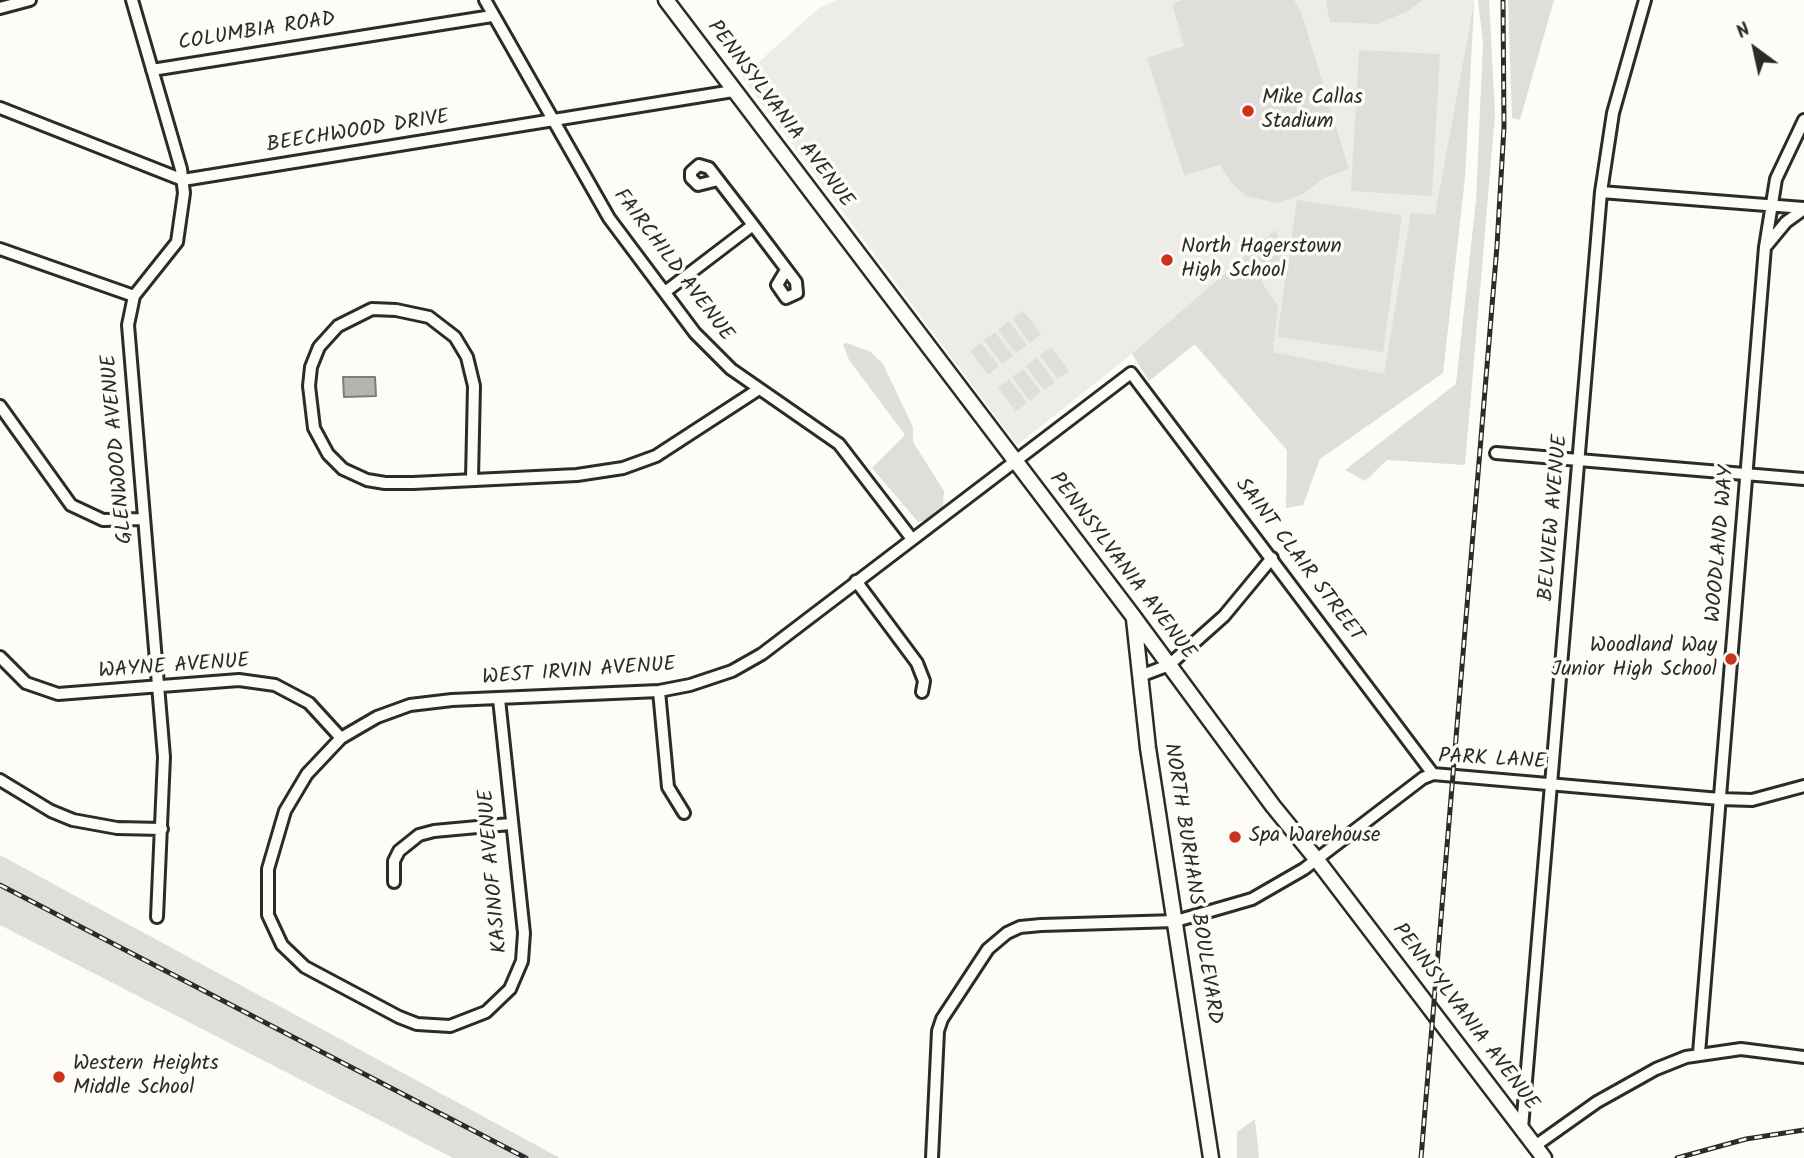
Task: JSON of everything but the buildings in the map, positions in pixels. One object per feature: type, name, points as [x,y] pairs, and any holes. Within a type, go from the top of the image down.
[{"type":"main road","name":"PENNSYLVANIA AVENUE","points":[[666,0],[1133,616],[1273,806],[1540,1152]]},
{"type":"main road","name":"NORTH BURHANS BOULEVARD","points":[[1133,616],[1211,1158]]},
{"type":"street","points":[[0,8],[30,0]]},
{"type":"street","name":"GLENWOOD AVENUE","points":[[132,0],[183,180],[177,242],[134,296],[128,325],[164,757],[157,917]]},
{"type":"street","name":"FAIRCHILD AVENUE","points":[[485,0],[608,218],[708,348],[759,389],[839,444],[912,539]]},
{"type":"street","name":"BELVIEW AVENUE","points":[[1522,1128],[1601,192],[1613,113],[1645,0]]},
{"type":"street","name":"COLUMBIA ROAD","points":[[152,70],[492,16]]},
{"type":"street","name":"BEECHWOOD DRIVE","points":[[183,180],[733,91]]},
{"type":"street","points":[[0,108],[183,180]]},
{"type":"street","name":"WOODLAND WAY","points":[[1699,1053],[1765,247],[1770,205],[1783,160],[1804,120]]},
{"type":"street","points":[[718,180],[786,270]]},
{"type":"street","points":[[1601,192],[1804,208]]},
{"type":"street","points":[[1765,247],[1786,222],[1804,208]]},
{"type":"street","points":[[665,292],[753,225]]},
{"type":"street","points":[[0,248],[134,296]]},
{"type":"street","points":[[472,479],[474,386],[467,357],[455,337],[429,317],[396,310],[372,309],[338,326],[319,347],[311,367],[309,386],[314,428],[327,454],[342,469],[367,480],[404,483],[577,475],[623,468],[656,456],[759,389]]},
{"type":"street","name":"WEST IRVIN AVENUE","points":[[268,869],[285,811],[307,774],[341,738],[377,717],[410,705],[452,699],[659,691],[712,679],[748,663],[1131,373]]},
{"type":"street","name":"SAINT CLAIR STREET","points":[[1131,373],[1433,774]]},
{"type":"street","points":[[0,406],[72,505],[103,520],[144,519]]},
{"type":"street","points":[[1496,453],[1804,479]]},
{"type":"street","points":[[1140,676],[1169,665],[1224,616],[1272,558]]},
{"type":"street","points":[[856,581],[917,663],[924,681],[922,692]]},
{"type":"street","name":"WAYNE AVENUE","points":[[0,657],[26,683],[58,694],[239,680],[275,685],[309,703],[341,738]]},
{"type":"street","points":[[659,691],[668,787],[684,813]]},
{"type":"street","name":"KASINOF AVENUE","points":[[268,869],[268,915],[273,930],[293,958],[322,978],[417,1024],[450,1026],[469,1020],[499,1002],[510,989],[523,961],[524,933],[510,824],[499,699]]},
{"type":"street","name":"PARK LANE","points":[[932,1158],[938,1031],[947,1009],[996,941],[1020,927],[1176,921],[1252,899],[1278,887],[1423,778],[1433,774],[1720,799],[1762,799],[1804,786]]},
{"type":"street","points":[[0,780],[51,811],[73,820],[117,828],[162,829]]},
{"type":"street","points":[[394,882],[394,861],[400,851],[419,835],[434,831],[510,824]]},
{"type":"street","points":[[1540,1152],[1626,1085],[1673,1062],[1699,1053],[1741,1049],[1804,1057]]},
{"type":"street","points":[[1790,1054],[1804,1049]]},
{"type":"shaded area","name":"North Hagerstown High School","points":[[836,0],[1474,0],[1465,177],[1443,373],[1287,450],[1194,344],[1149,381],[1132,354],[1017,445],[742,77],[819,8]]},
{"type":"shaded area","name":"Mike Callas Stadium","points":[[1183,0],[1294,0],[1301,12],[1349,169],[1324,178],[1303,194],[1277,203],[1245,196],[1231,182],[1220,165],[1184,175],[1147,58],[1184,46],[1172,4]]},
{"type":"shaded area","points":[[1326,0],[1423,0],[1408,11],[1377,24],[1330,22]]},
{"type":"shaded area","points":[[1478,0],[1489,0],[1495,115],[1465,465],[1387,460],[1365,481],[1345,470],[1456,384],[1476,200],[1483,43]]},
{"type":"shaded area","points":[[1508,0],[1554,0],[1520,120],[1512,118]]},
{"type":"shaded area","points":[[1474,3],[1465,177],[1443,373],[1320,459],[1303,505],[1286,508],[1287,450],[1195,344],[1149,381],[1132,354],[1275,230],[1286,252],[1261,281],[1278,306],[1273,352],[1384,374],[1411,213],[1435,215]]},
{"type":"shaded area","points":[[1359,50],[1440,54],[1432,196],[1351,191]]},
{"type":"shaded area","points":[[1297,200],[1402,215],[1383,352],[1277,337]]},
{"type":"shaded area","points":[[1023,311],[1041,334],[1030,343],[1012,319]]},
{"type":"shaded area","points":[[1009,321],[1027,345],[1016,353],[998,330]]},
{"type":"shaded area","points":[[995,332],[1013,356],[1002,364],[984,340]]},
{"type":"shaded area","points":[[981,343],[999,366],[988,375],[970,351]]},
{"type":"shaded area","points":[[843,344],[871,352],[883,364],[913,427],[913,442],[944,491],[943,507],[933,519],[918,522],[872,468],[905,435],[849,360]]},
{"type":"shaded area","points":[[1051,347],[1069,371],[1058,379],[1040,356]]},
{"type":"shaded area","points":[[1037,358],[1055,382],[1044,390],[1026,366]]},
{"type":"shaded area","points":[[1023,369],[1041,392],[1030,401],[1012,377]]},
{"type":"shaded area","points":[[343,377],[375,377],[376,396],[344,397]]},
{"type":"shaded area","points":[[1009,379],[1027,403],[1016,411],[998,388]]},
{"type":"shaded area","points":[[0,855],[560,1158],[453,1158],[0,925]]},
{"type":"shaded area","points":[[1255,1119],[1259,1158],[1237,1158],[1237,1132]]},
{"type":"railway","points":[[1421,1158],[1497,246],[1504,127],[1503,0]]},
{"type":"railway","points":[[0,885],[526,1158]]},
{"type":"railway","points":[[1677,1158],[1746,1139],[1804,1130]]},
{"type":"place","name":"Mike Callas Stadium","points":[[1248,111]]},
{"type":"place","name":"North Hagerstown High School","points":[[1167,260]]},
{"type":"place","name":"Woodland Way Junior High School","points":[[1731,659]]},
{"type":"place","name":"Spa Warehouse","points":[[1235,837]]},
{"type":"place","name":"Western Heights Middle School","points":[[59,1077]]}]
